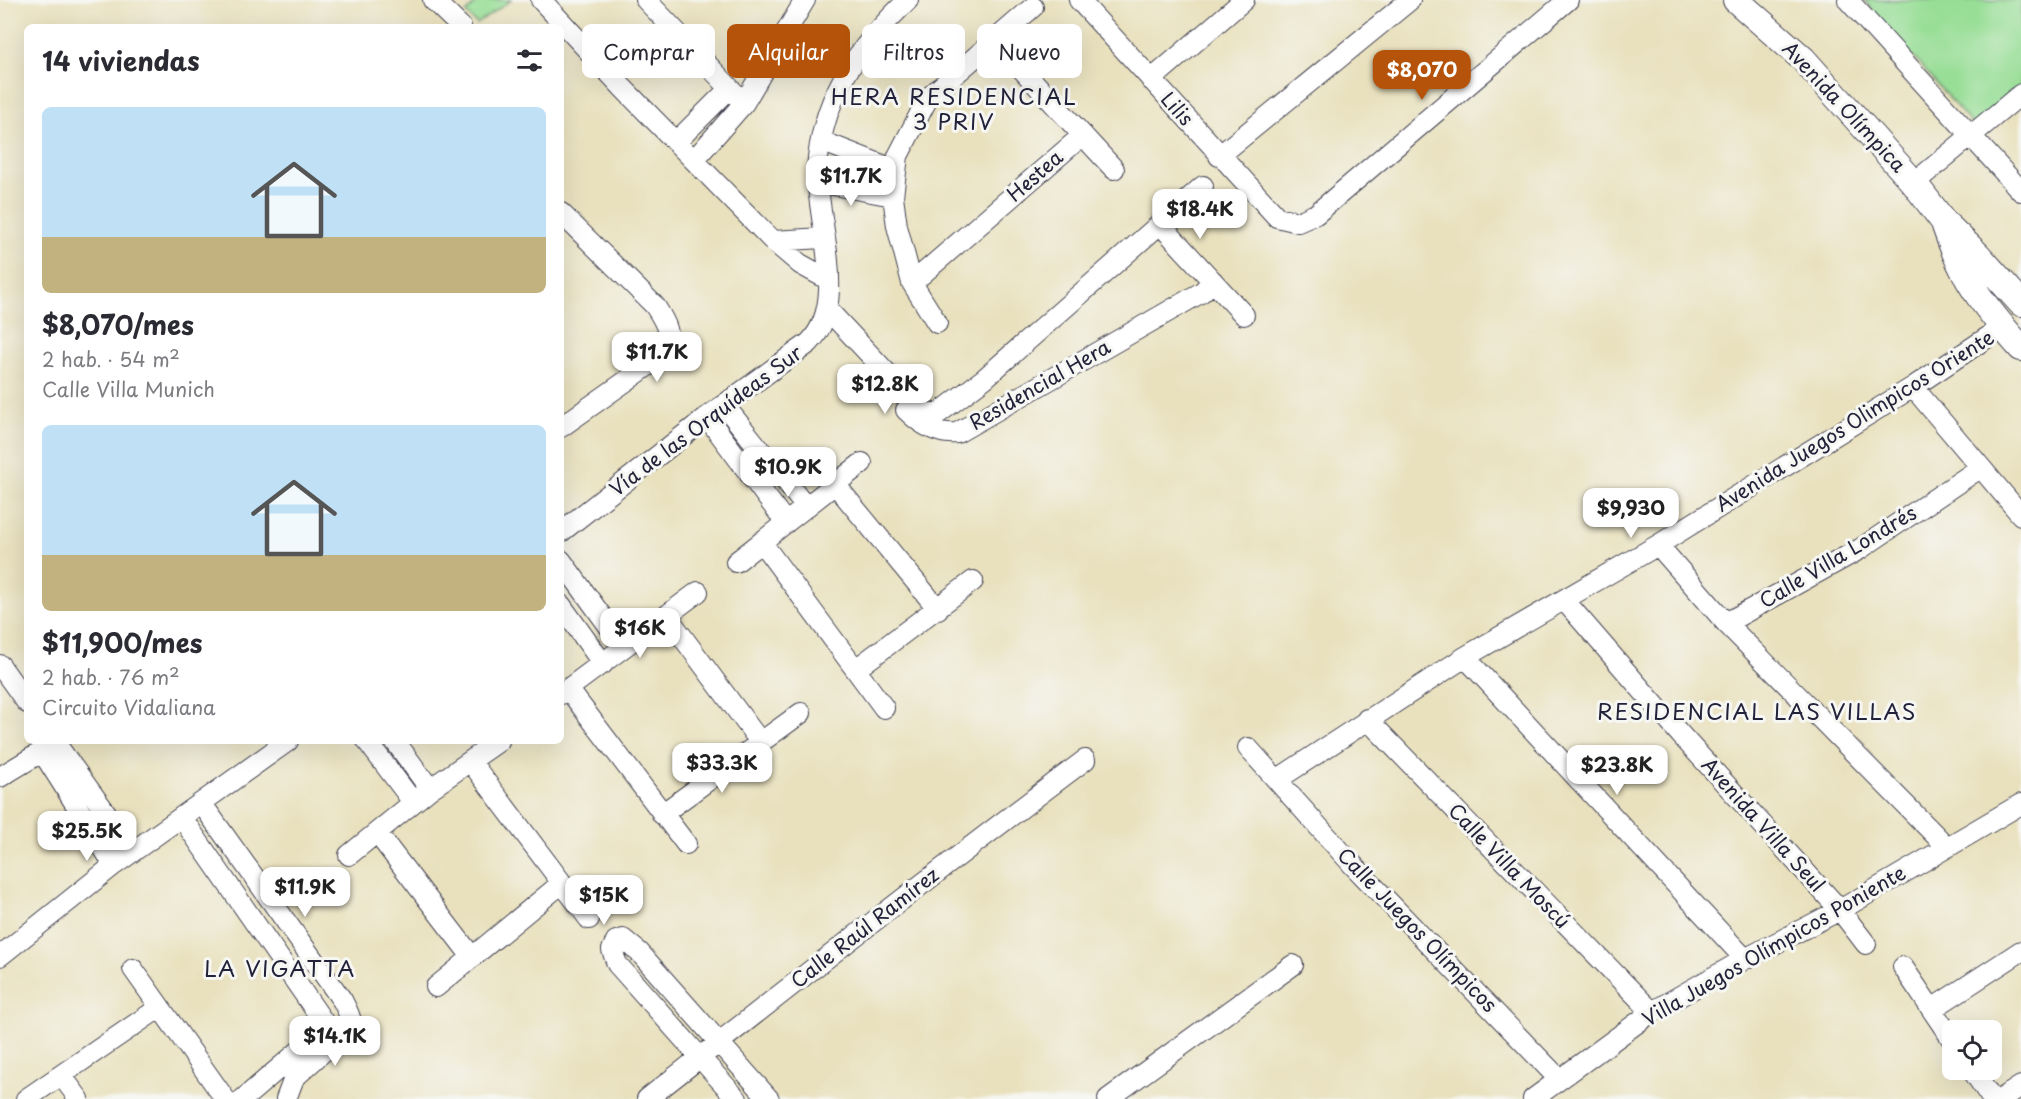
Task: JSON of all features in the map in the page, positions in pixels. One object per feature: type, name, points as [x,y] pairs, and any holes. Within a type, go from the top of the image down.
[{"type":"street","points":[[541,0],[564,24]]},
{"type":"street","points":[[646,0],[744,103]]},
{"type":"street","points":[[694,160],[744,103],[805,0]]},
{"type":"street","points":[[826,317],[829,280],[817,182],[821,141],[836,91],[851,63],[881,26],[908,0]]},
{"type":"street","name":"Lilis","points":[[1079,0],[1277,217],[1298,222],[1316,214],[1568,0]]},
{"type":"street","points":[[1151,80],[1244,0]]},
{"type":"street","points":[[1219,156],[1410,0]]},
{"type":"street","name":"Avenida Olímpica","points":[[1736,0],[1803,59],[1914,183],[1944,222],[1977,254],[2021,303]]},
{"type":"street","points":[[1848,0],[2021,191]]},
{"type":"street","points":[[1012,24],[1033,7]]},
{"type":"street","points":[[439,8],[457,24]]},
{"type":"street","points":[[564,24],[773,241],[801,264],[829,280]]},
{"type":"street","points":[[938,323],[912,283],[897,226],[893,196],[895,170],[905,139],[928,98],[977,54]]},
{"type":"street","points":[[1030,78],[1114,169]]},
{"type":"street","points":[[676,142],[729,89]]},
{"type":"street","points":[[1914,183],[2021,94]]},
{"type":"street","name":"Hestea","points":[[912,283],[1083,135]]},
{"type":"street","points":[[821,141],[895,170]]},
{"type":"street","points":[[817,182],[893,196]]},
{"type":"street","name":"Residencial Hera","points":[[913,409],[943,412],[986,378],[1203,186]]},
{"type":"street","points":[[564,216],[655,306],[666,322],[669,341],[663,355],[564,425]]},
{"type":"street","name":"Avenida Olímpica","points":[[1944,222],[1957,263],[1987,310],[2021,348]]},
{"type":"street","points":[[1160,224],[1244,315]]},
{"type":"street","points":[[773,241],[823,238]]},
{"type":"street","name":"Residencial Hera","points":[[826,317],[927,426],[952,434],[1202,292],[1213,281]]},
{"type":"street","name":"Vía de las Orquídeas Sur","points":[[564,530],[707,417],[809,343],[826,317]]},
{"type":"street","name":"Avenida Juegos Olimpicos Oriente","points":[[1278,779],[1465,657],[1658,545],[1913,387],[2003,327]]},
{"type":"street","points":[[986,378],[1003,405]]},
{"type":"street","points":[[1913,387],[2021,515]]},
{"type":"street","points":[[724,405],[806,507]]},
{"type":"street","points":[[707,417],[786,523]]},
{"type":"street","points":[[736,562],[862,463]]},
{"type":"street","name":"Calle Villa Londrés","points":[[1726,623],[1860,549],[1980,468]]},
{"type":"street","points":[[835,484],[938,609]]},
{"type":"street","points":[[762,543],[884,708]]},
{"type":"street","points":[[1658,545],[1726,623],[1947,847]]},
{"type":"street","points":[[564,564],[624,647]]},
{"type":"street","points":[[856,669],[973,581]]},
{"type":"street","points":[[686,844],[565,692],[698,592]]},
{"type":"street","name":"Avenida Villa Seul","points":[[1564,600],[1840,910],[1866,944]]},
{"type":"street","points":[[564,608],[603,664]]},
{"type":"street","points":[[667,616],[761,743]]},
{"type":"street","points":[[1465,657],[1561,764],[1745,959]]},
{"type":"street","points":[[0,665],[24,699]]},
{"type":"street","points":[[662,814],[801,713]]},
{"type":"street","name":"Calle Villa Moscú","points":[[1367,719],[1652,1012]]},
{"type":"street","points":[[0,956],[133,850],[202,804],[284,744]]},
{"type":"street","points":[[369,744],[413,802]]},
{"type":"street","points":[[397,744],[430,789]]},
{"type":"street","points":[[349,855],[430,789],[495,744]]},
{"type":"street","points":[[1,773],[51,746]]},
{"type":"street","points":[[51,746],[133,850]]},
{"type":"street","points":[[51,746],[114,865]]},
{"type":"street","name":"Calle Juegos Olímpicos","points":[[1248,748],[1352,864],[1558,1078]]},
{"type":"street","name":"Calle Raúl Ramírez","points":[[647,1099],[719,1045],[805,973],[1085,760]]},
{"type":"street","points":[[471,762],[589,919]]},
{"type":"street","points":[[182,818],[332,1033],[345,1036],[353,1027],[352,1017],[342,1000],[202,804]]},
{"type":"street","name":"Villa Juegos Olímpicos Poniente","points":[[1533,1099],[1558,1078],[1652,1012],[1745,959],[1840,910],[2021,804]]},
{"type":"street","points":[[377,834],[472,957]]},
{"type":"street","points":[[436,987],[562,883]]},
{"type":"street","points":[[737,1099],[617,963],[612,950],[616,941],[623,939],[640,953],[769,1099]]},
{"type":"street","points":[[1932,1010],[2021,951]]},
{"type":"street","points":[[1108,1099],[1293,964]]},
{"type":"street","points":[[1903,967],[1942,1025]]},
{"type":"street","points":[[133,969],[225,1099]]},
{"type":"street","points":[[26,1099],[159,1008]]},
{"type":"street","points":[[243,1099],[332,1033]]},
{"type":"street","points":[[286,1099],[294,1078],[332,1033]]},
{"type":"street","points":[[61,1075],[79,1099]]},
{"type":"street","points":[[1979,1080],[1992,1099]]},
{"type":"street","points":[[2001,1099],[2021,1086]]},
{"type":"green space","points":[[479,0],[511,0],[477,24],[466,13]]},
{"type":"green space","points":[[1864,0],[2021,0],[2021,86],[1974,127]]},
{"type":"district","name":"HERA RESIDENCIAL 3 PRIV","points":[[954,110]]},
{"type":"district","name":"RESIDENCIAL LAS VILLAS","points":[[1757,712]]},
{"type":"district","name":"LA VIGATTA","points":[[280,969]]}]
